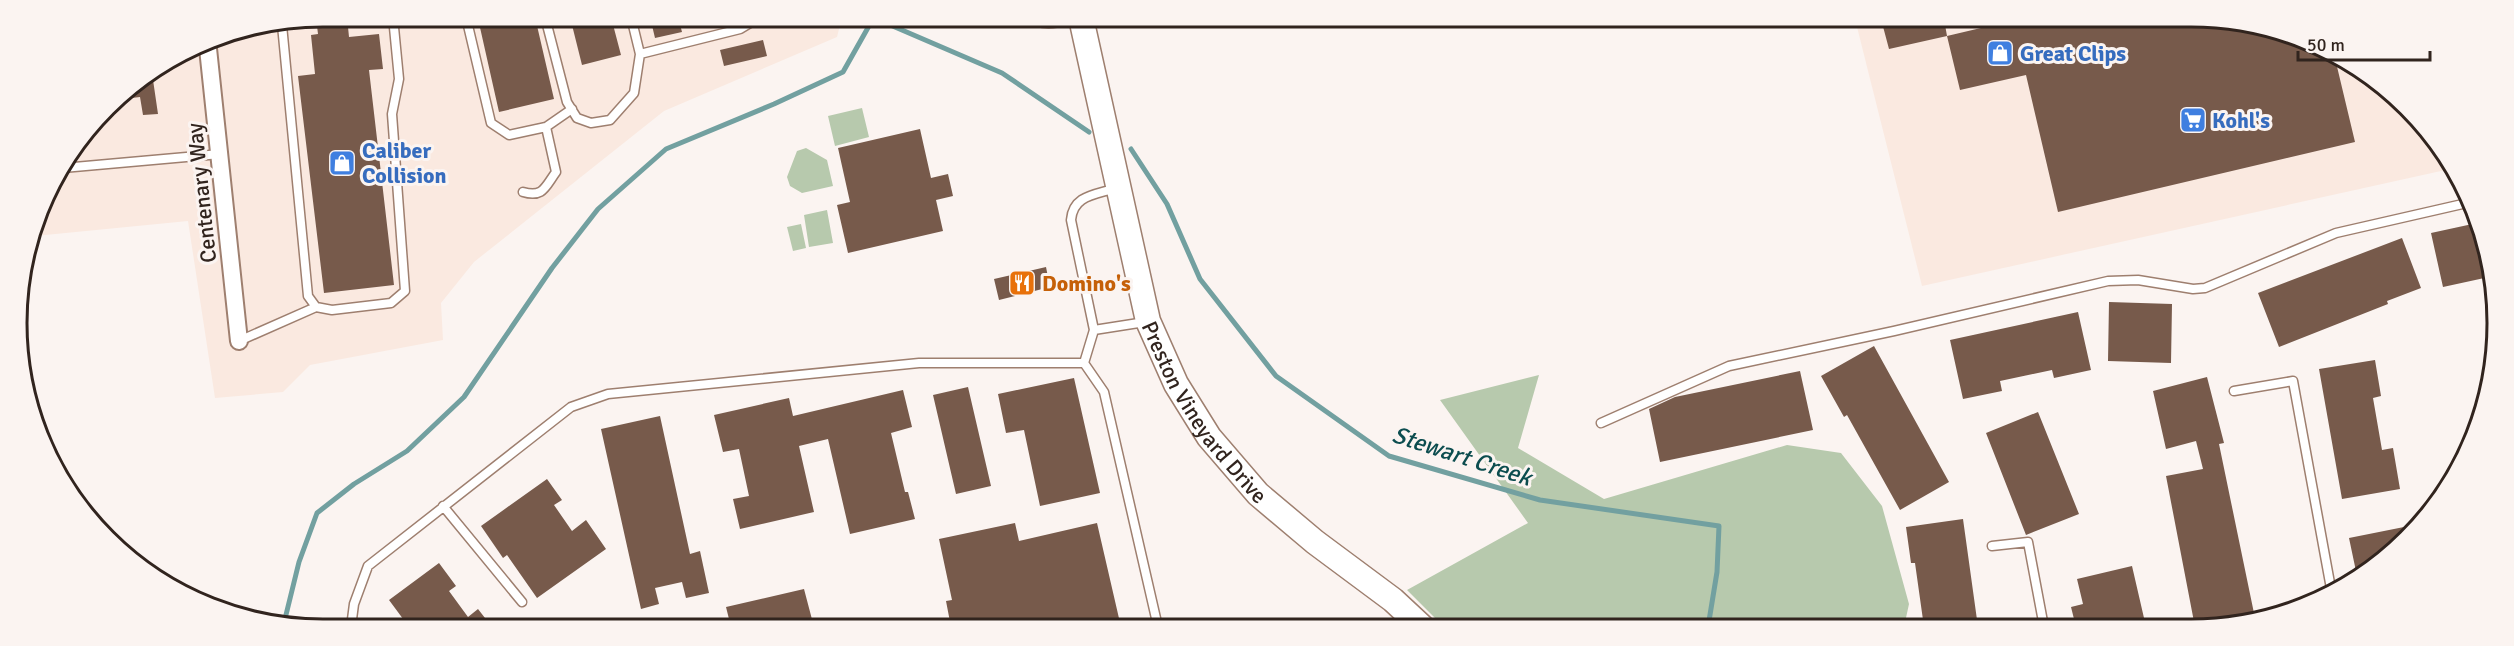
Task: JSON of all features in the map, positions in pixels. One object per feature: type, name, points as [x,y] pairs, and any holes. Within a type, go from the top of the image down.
[{"type":"street","name":"Preston Vineyard Drive","points":[[1082,27],[1148,321],[1176,384],[1209,437],[1258,494],[1282,515],[1394,600],[1414,619]]},
{"type":"street","name":"Centenary Way","points":[[208,51],[239,341]]},
{"type":"lane","points":[[239,341],[316,307],[332,310],[391,303],[405,291],[392,114],[399,79],[394,27]]},
{"type":"lane","points":[[468,27],[491,123],[509,135],[546,127],[572,109]]},
{"type":"lane","points":[[548,27],[567,102],[577,118],[591,123],[610,120],[634,93],[640,54],[633,27]]},
{"type":"lane","points":[[640,54],[743,27]]},
{"type":"lane","points":[[283,30],[308,296],[316,307]]},
{"type":"lane","points":[[523,192],[533,195],[542,192],[556,172],[546,127]]},
{"type":"lane","points":[[72,166],[219,154]]},
{"type":"lane","points":[[1084,363],[1094,330],[1071,220],[1071,208],[1079,200],[1118,187]]},
{"type":"lane","points":[[1601,423],[1729,366],[1894,331],[2108,281],[2138,280],[2193,289],[2205,288],[2336,233],[2461,204]]},
{"type":"lane","points":[[1094,330],[1148,321]]},
{"type":"lane","points":[[352,619],[354,604],[368,566],[571,407],[608,394],[919,363],[1084,363]]},
{"type":"lane","points":[[1084,363],[1104,392],[1156,619]]},
{"type":"lane","points":[[2234,391],[2293,381],[2330,584]]},
{"type":"lane","points":[[443,506],[522,602]]},
{"type":"lane","points":[[1992,546],[2028,542],[2042,619]]},
{"type":"shaded area","points":[[323,27],[840,27],[837,37],[664,111],[474,262],[441,303],[443,340],[310,365],[283,392],[215,398],[188,221],[41,235],[58,192],[77,159],[100,128],[128,100],[175,67],[210,50],[246,37],[284,30]]},
{"type":"shaded area","points":[[1857,27],[2191,27],[2230,30],[2268,37],[2322,58],[2371,88],[2414,128],[2444,170],[1922,286]]},
{"type":"green space","points":[[862,108],[869,137],[835,146],[828,116]]},
{"type":"green space","points":[[806,148],[827,160],[833,186],[802,193],[790,186],[787,177],[797,151]]},
{"type":"green space","points":[[827,210],[833,243],[809,247],[804,215]]},
{"type":"green space","points":[[801,224],[806,248],[793,251],[787,227]]},
{"type":"green space","points":[[1539,375],[1518,448],[1604,499],[1787,445],[1841,453],[1882,506],[1909,604],[1906,619],[1436,619],[1407,590],[1528,523],[1440,400]]},
{"type":"building","points":[[317,27],[348,27],[349,37],[379,34],[383,69],[369,70],[394,285],[324,293],[298,76],[315,74],[311,35],[318,34]]},
{"type":"building","points":[[480,27],[537,27],[554,99],[499,112]]},
{"type":"building","points":[[572,27],[614,27],[621,55],[582,65]]},
{"type":"building","points":[[652,27],[681,27],[682,32],[655,38]]},
{"type":"building","points":[[1883,27],[1945,27],[1947,36],[1889,49]]},
{"type":"building","name":"Kohl's","points":[[1985,27],[2191,27],[2230,30],[2286,43],[2337,66],[2355,142],[2058,212],[2026,75],[1960,90],[1947,36]]},
{"type":"building","points":[[763,40],[767,56],[724,66],[720,50]]},
{"type":"building","points":[[153,81],[158,114],[143,115],[140,97],[130,98]]},
{"type":"building","points":[[920,129],[931,178],[948,174],[953,196],[936,200],[943,231],[848,253],[837,205],[850,202],[838,148]]},
{"type":"building","points":[[2470,225],[2477,246],[2483,278],[2443,287],[2431,233]]},
{"type":"building","points":[[2402,238],[2421,288],[2387,301],[2388,304],[2279,347],[2258,293]]},
{"type":"building","name":"Domino's","points":[[1046,267],[1050,287],[999,300],[994,279]]},
{"type":"building","points":[[2109,302],[2172,304],[2171,363],[2108,361]]},
{"type":"building","points":[[2078,312],[2091,370],[2054,378],[2052,370],[2000,381],[2002,391],[1963,399],[1950,340]]},
{"type":"building","points":[[1874,346],[1949,482],[1900,510],[1847,415],[1844,417],[1821,376]]},
{"type":"building","points":[[2375,360],[2381,396],[2373,398],[2382,450],[2393,448],[2400,489],[2342,499],[2319,369]]},
{"type":"building","points":[[1800,371],[1813,430],[1660,462],[1649,409],[1675,397]]},
{"type":"building","points":[[2207,377],[2224,443],[2219,444],[2254,612],[2193,619],[2166,476],[2203,469],[2196,441],[2166,449],[2153,391]]},
{"type":"building","points":[[1074,378],[1100,493],[1040,506],[1024,430],[1006,433],[998,394]]},
{"type":"building","points":[[968,387],[991,486],[956,494],[933,395]]},
{"type":"building","points":[[903,390],[912,427],[891,433],[905,492],[908,492],[915,519],[850,534],[828,439],[799,446],[814,512],[740,529],[733,499],[749,496],[739,449],[723,452],[714,415],[789,398],[793,416]]},
{"type":"building","points":[[2038,412],[2079,514],[2026,535],[1986,433]]},
{"type":"building","points":[[660,416],[690,554],[700,551],[709,593],[686,598],[682,582],[655,588],[659,604],[641,609],[601,429]]},
{"type":"building","points":[[547,479],[562,500],[554,505],[572,531],[586,520],[606,549],[537,598],[507,555],[503,558],[481,526]]},
{"type":"building","points":[[1963,519],[1977,619],[1923,619],[1915,563],[1911,563],[1906,527]]},
{"type":"building","points":[[1015,523],[1019,541],[1097,523],[1119,619],[949,619],[946,601],[952,600],[939,539]]},
{"type":"building","points":[[2405,527],[2386,546],[2355,569],[2349,538]]},
{"type":"building","points":[[439,563],[456,586],[449,591],[468,617],[478,609],[486,619],[403,619],[389,600]]},
{"type":"building","points":[[2132,566],[2144,618],[2074,619],[2071,607],[2083,604],[2077,579]]},
{"type":"building","points":[[804,589],[812,619],[729,619],[726,607]]},
{"type":"waterway","points":[[286,616],[299,562],[317,513],[354,484],[407,451],[464,397],[552,268],[598,209],[666,149],[774,104],[843,72],[868,27]]},
{"type":"waterway","name":"Stewart Creek","points":[[895,27],[1002,73],[1089,132]]},
{"type":"waterway","name":"Stewart Creek","points":[[1131,149],[1167,204],[1200,279],[1276,376],[1389,456],[1540,500],[1719,526],[1717,572],[1709,619]]},
{"type":"place","name":"Great Clips","points":[[2000,53]]},
{"type":"place","name":"Kohl's","points":[[2193,120]]},
{"type":"place","name":"Caliber Collision","points":[[342,163]]},
{"type":"place","name":"Domino's","points":[[1022,283]]}]
